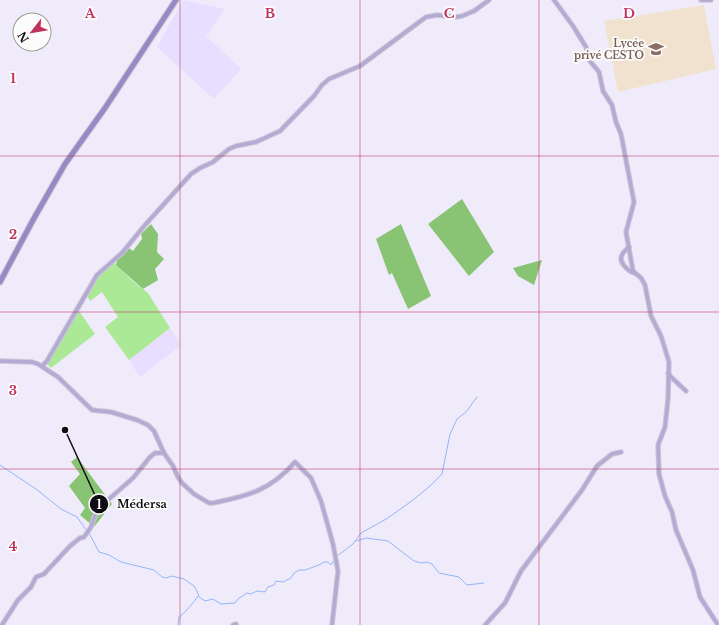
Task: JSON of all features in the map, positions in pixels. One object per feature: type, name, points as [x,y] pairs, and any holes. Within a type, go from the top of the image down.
[{"type":"main road","points":[[0,282],[33,220],[69,159],[105,108],[176,0]]},
{"type":"street","points":[[42,366],[47,361],[97,275],[122,253],[145,225],[196,170],[213,162],[229,149],[256,142],[280,131],[329,79],[360,66],[426,17],[437,15],[456,17],[462,16],[474,11],[488,0]]},
{"type":"street","points":[[554,0],[573,26],[586,47],[590,61],[599,72],[603,91],[612,105],[616,122],[621,134],[634,202],[626,227],[634,274]]},
{"type":"street","points":[[701,0],[712,0]]},
{"type":"street","points":[[629,247],[621,255],[621,258],[628,271],[641,278],[645,285],[651,316],[661,336],[669,362],[668,399],[665,427],[658,445],[659,474],[665,496],[672,512],[676,530],[693,570],[700,597],[718,625]]},
{"type":"street","points":[[0,360],[32,362],[42,366],[58,377],[92,410],[111,412],[137,420],[148,426],[154,431],[164,453],[182,483],[194,494],[209,503],[251,494],[286,473],[295,462],[311,478],[321,501],[333,544],[337,565],[332,625]]},
{"type":"street","points":[[668,373],[686,391]]},
{"type":"street","points":[[485,625],[505,603],[521,571],[578,496],[597,466],[612,454],[621,452]]},
{"type":"street","points":[[2,625],[18,600],[31,587],[36,577],[44,574],[70,546],[84,537],[91,527],[101,506],[133,478],[150,457],[155,453],[164,453]]},
{"type":"shaded area","points":[[183,0],[225,9],[206,36],[241,69],[214,99],[157,47]]},
{"type":"shaded area","points":[[704,5],[716,69],[618,92],[604,21]]},
{"type":"shaded area","points":[[170,328],[181,345],[140,377],[129,360]]},
{"type":"green space","points":[[462,199],[494,252],[469,276],[428,224]]},
{"type":"green space","points":[[151,224],[158,234],[157,252],[164,259],[155,269],[158,280],[143,289],[116,265],[117,260],[129,248],[133,251],[142,239],[141,234]]},
{"type":"green space","points":[[401,224],[431,296],[408,309],[392,273],[389,275],[376,239]]},
{"type":"green space","points":[[542,260],[534,285],[518,276],[513,268]]},
{"type":"green space","points":[[113,262],[148,293],[170,328],[129,360],[105,327],[118,317],[102,292],[90,301],[87,296],[101,273]]},
{"type":"green space","points":[[79,311],[95,334],[51,368],[47,364]]},
{"type":"green space","points":[[77,457],[112,504],[94,527],[80,515],[85,508],[69,486],[80,474],[71,462]]},
{"type":"waterway","points":[[337,556],[353,544],[361,533],[388,518],[413,500],[442,474],[450,434],[457,419],[466,412],[477,397]]},
{"type":"waterway","points":[[0,465],[36,489],[61,509],[77,517],[87,531]]},
{"type":"waterway","points":[[89,533],[99,552],[109,555],[121,562],[154,570],[162,577],[166,578],[172,576],[184,579],[194,586],[199,597],[205,601],[213,599],[221,604],[235,603],[247,593],[251,594],[257,591],[265,592],[268,587],[274,585],[276,581],[283,582],[291,578],[294,573],[299,570],[305,570],[324,562],[328,562],[331,565],[334,560]]},
{"type":"waterway","points":[[356,541],[366,538],[388,541],[414,561],[432,564],[439,573],[459,577],[467,585],[484,583]]},
{"type":"waterway","points":[[178,625],[179,617],[189,608],[198,596]]},
{"type":"place","name":"Lycée privé CESTO","points":[[656,49]]},
{"type":"place","name":"Médersa","points":[[65,430]]}]
